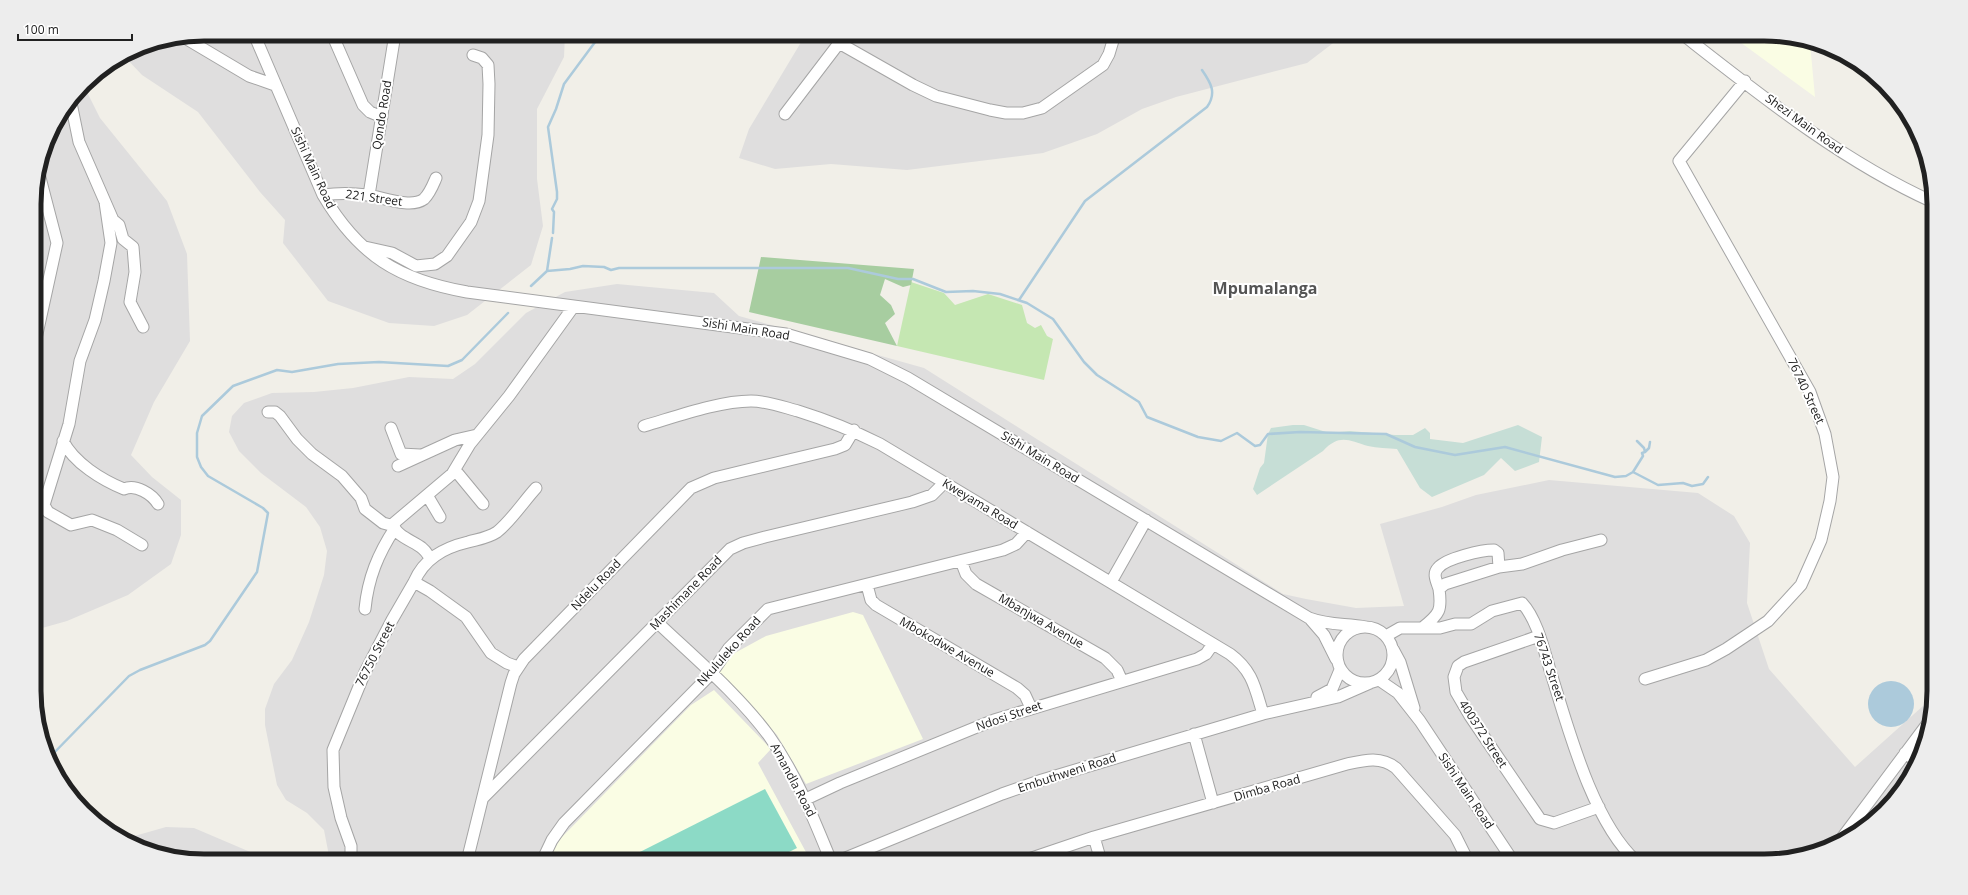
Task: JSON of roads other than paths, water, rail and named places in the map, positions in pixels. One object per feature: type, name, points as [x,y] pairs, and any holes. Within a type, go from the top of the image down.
[{"type":"street","points":[[190,41],[249,76],[275,85]]},
{"type":"street","name":"Sishi Main Road","points":[[257,41],[324,195],[340,222],[363,247],[400,273],[426,283],[467,292],[778,333],[870,359],[908,378],[1309,618],[1327,624],[1353,624],[1366,627]]},
{"type":"street","points":[[335,41],[363,105],[370,112],[382,116]]},
{"type":"street","name":"Qondo Road","points":[[369,195],[394,41]]},
{"type":"street","points":[[785,114],[841,41]]},
{"type":"street","points":[[847,41],[913,85],[936,96],[1006,113],[1023,112],[1042,108],[1103,65],[1109,54],[1113,41]]},
{"type":"street","name":"Shezi Main Road","points":[[1691,41],[1853,159],[1907,190],[1927,199]]},
{"type":"street","points":[[363,247],[392,253],[416,266],[435,264],[446,256],[471,222],[479,201],[488,135],[489,84],[488,65],[482,58],[473,55]]},
{"type":"street","name":"76740 Street","points":[[1645,679],[1714,656],[1744,638],[1768,621],[1801,585],[1821,540],[1830,501],[1833,477],[1825,434],[1810,392],[1679,161],[1745,81]]},
{"type":"street","points":[[72,108],[78,142],[113,220],[119,225],[123,239],[133,247],[135,272],[130,302],[143,327]]},
{"type":"street","name":"221 Street","points":[[324,195],[340,193],[369,195],[400,202],[417,202],[423,199],[429,192],[436,178]]},
{"type":"street","points":[[41,316],[57,243],[42,184]]},
{"type":"street","points":[[105,202],[111,243],[100,300],[80,361],[76,393],[44,506],[45,509],[71,525],[92,520],[117,530],[142,545]]},
{"type":"street","points":[[365,609],[366,592],[374,565],[400,517],[426,495],[439,487],[455,470],[477,435],[509,396],[574,306]]},
{"type":"street","name":"Kweyama Road","points":[[644,426],[709,408],[751,401],[780,406],[854,430],[944,482],[1242,662],[1248,671],[1263,714]]},
{"type":"street","points":[[268,412],[275,412],[280,416],[297,439],[312,454],[342,476],[361,498],[365,509],[383,524],[394,527],[399,534],[424,549],[430,558],[450,547],[482,540],[497,531],[536,488]]},
{"type":"street","points":[[391,428],[401,454],[420,455]]},
{"type":"street","name":"Ndelu Road","points":[[469,854],[511,683],[518,667],[524,659],[690,488],[714,478],[835,449],[845,445],[854,430]]},
{"type":"street","points":[[398,466],[454,440],[477,435]]},
{"type":"street","points":[[63,441],[66,448],[84,465],[110,483],[124,489],[129,487],[144,492],[154,498],[158,504]]},
{"type":"street","points":[[455,470],[483,504]]},
{"type":"street","name":"Mashimane Road","points":[[483,798],[730,549],[743,543],[765,537],[912,502],[932,495],[944,482]]},
{"type":"street","points":[[426,495],[440,517]]},
{"type":"street","points":[[1111,582],[1146,520]]},
{"type":"street","name":"Nkululeko Road","points":[[545,854],[552,840],[564,823],[711,674],[729,648],[768,609],[1010,548],[1021,540],[1027,532]]},
{"type":"street","points":[[1439,589],[1445,584],[1499,567],[1522,564],[1562,550],[1601,540]]},
{"type":"street","points":[[1422,628],[1430,622],[1442,602],[1435,578],[1438,568],[1450,561],[1484,550],[1494,550],[1498,553],[1499,567]]},
{"type":"street","name":"76750 Street","points":[[351,854],[351,846],[341,818],[334,787],[333,750],[365,672],[419,571],[430,558]]},
{"type":"street","name":"Mbanjwa Avenue","points":[[961,561],[966,574],[976,584],[1105,658],[1117,670],[1122,681]]},
{"type":"street","points":[[414,582],[430,591],[466,617],[491,653],[507,663],[518,667]]},
{"type":"street","name":"Mbokodwe Avenue","points":[[866,585],[871,600],[876,604],[1017,688],[1025,695],[1031,708]]},
{"type":"street","name":"76743 Street","points":[[1386,636],[1400,628],[1440,628],[1455,624],[1471,624],[1492,610],[1522,604],[1528,610],[1539,636],[1580,759],[1599,807],[1606,823],[1618,841],[1630,854]]},
{"type":"street","name":"Sishi Main Road","points":[[1309,618],[1324,635],[1338,665]]},
{"type":"street","name":"Amandla Road","points":[[658,623],[735,697],[768,735],[782,755],[806,799],[828,854]]},
{"type":"street","points":[[1366,627],[1377,630],[1386,636],[1392,646],[1393,656],[1391,666],[1386,674],[1374,682],[1353,681],[1338,665],[1337,650],[1340,640],[1347,633],[1356,628],[1366,627]]},
{"type":"street","name":"400372 Street","points":[[1539,636],[1464,662],[1455,671],[1454,684],[1470,716],[1540,819],[1554,823],[1599,807]]},
{"type":"street","name":"Ndosi Street","points":[[806,799],[944,740],[1031,708],[1197,659],[1206,654],[1212,644]]},
{"type":"street","name":"Sishi Main Road","points":[[1392,646],[1398,657],[1407,689],[1420,721]]},
{"type":"street","name":"Embuthweni Road","points":[[1302,704],[1332,689],[1338,665]]},
{"type":"street","name":"Sishi Main Road","points":[[1374,682],[1398,693],[1420,721],[1508,854]]},
{"type":"street","name":"Embuthweni Road","points":[[855,854],[1015,789],[1084,766],[1263,714],[1338,696],[1374,682]]},
{"type":"street","points":[[1847,832],[1921,733]]},
{"type":"street","points":[[1194,734],[1212,803]]},
{"type":"street","points":[[1905,753],[1913,758]]},
{"type":"street","name":"Dimba Road","points":[[1044,854],[1094,837],[1362,760],[1384,760],[1396,768],[1455,835],[1464,854]]},
{"type":"street","points":[[1094,837],[1099,854]]},
{"type":"waterway","points":[[553,233],[554,212],[552,209],[557,199],[557,192],[548,127],[556,109],[564,84],[596,41]]},
{"type":"waterway","points":[[1019,300],[1085,201],[1207,107],[1212,97],[1212,88],[1202,70]]},
{"type":"waterway","points":[[531,286],[547,271],[552,238]]},
{"type":"waterway","points":[[547,271],[583,266],[604,267],[611,270],[619,268],[848,268],[898,279],[913,279],[946,292],[973,291],[1000,294],[1027,303],[1053,319],[1084,362],[1097,375],[1139,402],[1147,417],[1198,437],[1221,441],[1237,433],[1255,446],[1260,445],[1268,434],[1300,432],[1386,434],[1415,447],[1455,455],[1505,447],[1615,477],[1626,476],[1633,472],[1658,485],[1683,483],[1692,486],[1703,484],[1708,477]]},
{"type":"waterway","points":[[53,754],[129,676],[140,670],[205,645],[210,641],[257,572],[268,513],[263,508],[208,476],[201,467],[197,457],[197,433],[202,416],[233,386],[277,370],[292,372],[338,364],[379,362],[448,366],[462,360],[508,313]]},
{"type":"waterway","points":[[1633,472],[1643,456],[1642,453],[1645,452],[1644,448],[1637,441]]},
{"type":"waterway","points":[[1645,452],[1649,448],[1650,442]]},
{"type":"district","name":"Mpumalanga","points":[[1265,288]]}]
